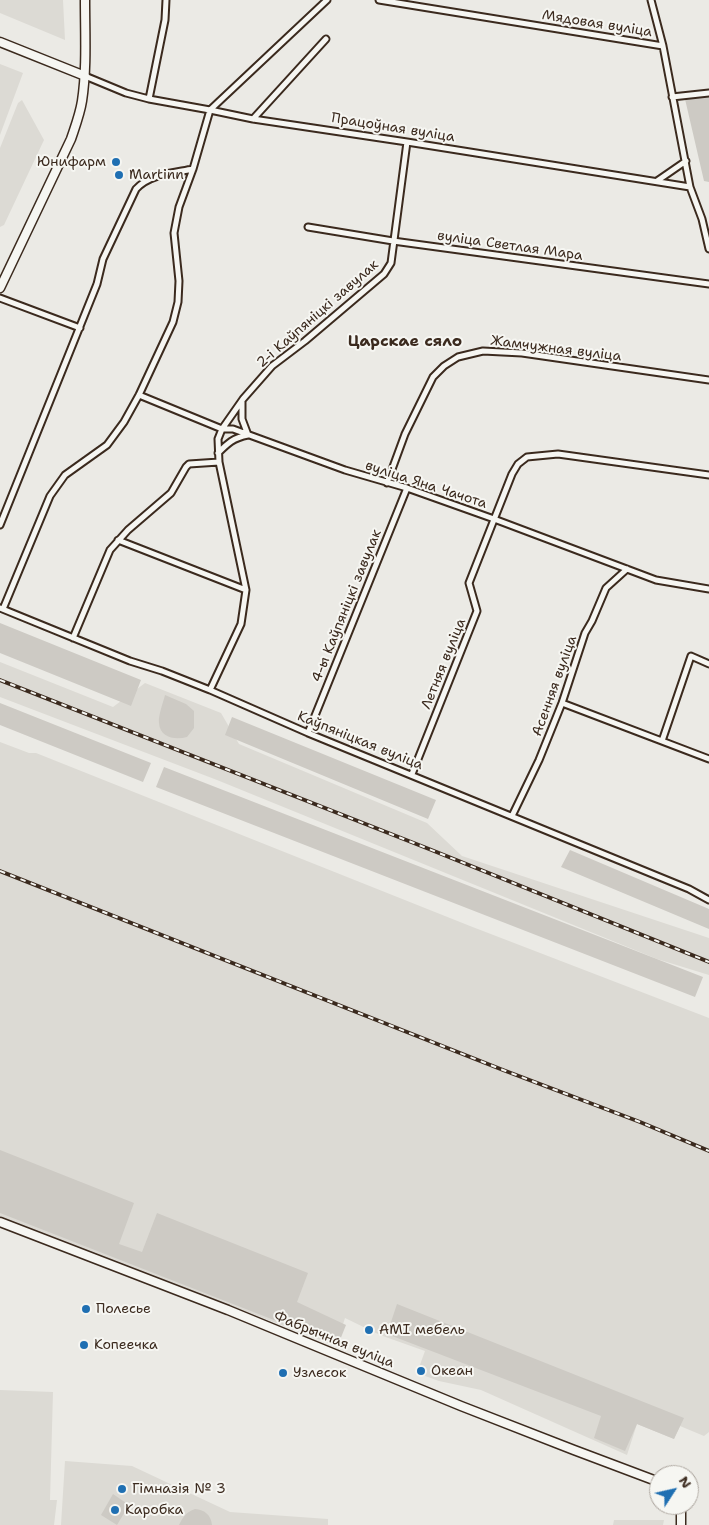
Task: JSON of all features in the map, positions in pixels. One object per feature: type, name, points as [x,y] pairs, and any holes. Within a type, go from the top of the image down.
[{"type":"main road","points":[[0,288],[71,139],[82,103],[85,76],[85,0]]},
{"type":"main road","points":[[0,42],[85,76]]},
{"type":"main road","name":"Фабрычная вуліца","points":[[0,1222],[228,1310],[496,1420],[649,1478]]},
{"type":"street","points":[[149,99],[165,20],[166,0]]},
{"type":"street","points":[[1,608],[50,496],[65,475],[107,445],[124,422],[139,395],[173,322],[178,302],[179,281],[174,232],[179,207],[193,169],[210,110],[327,0]]},
{"type":"street","name":"Мядовая вуліца","points":[[380,0],[663,46]]},
{"type":"street","points":[[651,0],[663,46],[690,187],[702,219],[709,249]]},
{"type":"street","points":[[252,119],[326,39]]},
{"type":"street","name":"Працоўная вуліца","points":[[85,76],[126,93],[149,99],[252,119],[690,187]]},
{"type":"street","points":[[672,98],[709,93]]},
{"type":"street","name":"2-і Каўпяніцкі завулак","points":[[210,690],[241,624],[246,590],[218,462],[218,439],[222,429],[242,399],[272,366],[384,274],[391,263],[393,241],[400,207],[407,142]]},
{"type":"street","points":[[657,181],[686,161]]},
{"type":"street","points":[[0,524],[80,328],[97,284],[103,259],[136,189],[143,182],[151,178],[193,169]]},
{"type":"street","name":"вуліца Светлая Мара","points":[[308,227],[393,241],[709,284]]},
{"type":"street","points":[[0,298],[80,328]]},
{"type":"street","name":"Жамчужная вуліца","points":[[387,483],[405,434],[433,377],[458,356],[483,351],[522,353],[709,380]]},
{"type":"street","name":"вуліца Яна Чачота","points":[[139,395],[222,429],[233,429],[345,470],[407,488],[656,580],[709,589]]},
{"type":"street","points":[[218,453],[236,438],[248,435],[242,419],[242,399]]},
{"type":"street","name":"Летняя вуліца","points":[[412,774],[477,611],[469,583],[512,474],[518,464],[527,457],[558,454],[709,475]]},
{"type":"street","points":[[73,638],[110,550],[118,540],[170,493],[189,464],[218,462]]},
{"type":"street","name":"4-ы Каўпяніцкі завулак","points":[[308,733],[407,488]]},
{"type":"street","points":[[118,540],[246,590]]},
{"type":"street","name":"Асенняя вуліца","points":[[512,816],[539,760],[562,703],[585,634],[606,588],[627,569]]},
{"type":"street","name":"Каўпяніцкая вуліца","points":[[1,608],[130,661],[210,690],[308,733],[689,889],[709,900]]},
{"type":"street","points":[[662,741],[691,656],[709,664]]},
{"type":"street","points":[[562,703],[709,759]]},
{"type":"shaded area","points":[[0,0],[63,0],[65,40],[0,13]]},
{"type":"shaded area","points":[[0,64],[23,73],[0,135]]},
{"type":"shaded area","points":[[709,96],[709,182],[704,181],[685,99]]},
{"type":"shaded area","points":[[22,100],[44,140],[4,225],[0,227],[0,148],[18,103]]},
{"type":"shaded area","points":[[0,623],[141,680],[131,706],[0,653]]},
{"type":"shaded area","points":[[0,662],[113,707],[145,683],[221,713],[239,744],[427,823],[462,856],[709,938],[709,975],[657,959],[217,780],[0,697]]},
{"type":"shaded area","points":[[165,695],[186,704],[194,711],[194,728],[187,737],[173,738],[162,732],[159,717]]},
{"type":"shaded area","points":[[0,703],[151,763],[143,782],[0,725]]},
{"type":"shaded area","points":[[232,717],[436,800],[428,819],[225,735]]},
{"type":"shaded area","points":[[0,742],[29,753],[36,753],[470,926],[709,1018],[709,1432],[704,1436],[680,1426],[674,1439],[637,1424],[627,1455],[481,1390],[439,1381],[417,1373],[425,1351],[380,1335],[345,1318],[336,1346],[0,1217]]},
{"type":"shaded area","points":[[164,767],[703,977],[695,997],[156,787]]},
{"type":"shaded area","points":[[570,850],[709,909],[709,929],[561,867]]},
{"type":"shaded area","points":[[0,1150],[134,1203],[119,1244],[142,1252],[157,1213],[308,1273],[297,1302],[346,1325],[338,1345],[0,1213]]},
{"type":"shaded area","points":[[397,1304],[684,1418],[674,1439],[637,1424],[625,1451],[594,1438],[601,1416],[387,1334]]},
{"type":"shaded area","points":[[0,1390],[53,1392],[50,1500],[57,1500],[54,1525],[0,1525]]},
{"type":"shaded area","name":"Гімназія № 3","points":[[65,1461],[132,1466],[230,1512],[328,1519],[328,1525],[61,1525]]},
{"type":"shaded area","name":"Каробка","points":[[113,1494],[129,1505],[117,1525],[101,1515]]},
{"type":"shaded area","points":[[195,1509],[207,1514],[212,1525],[179,1525],[185,1515]]},
{"type":"shaded area","points":[[614,1520],[664,1520],[663,1525],[613,1525]]},
{"type":"railway","points":[[0,680],[429,849],[709,962]]},
{"type":"railway","points":[[0,871],[503,1070],[640,1122],[709,1151]]},
{"type":"place","name":"Юнифарм","points":[[116,162]]},
{"type":"place","name":"Martinn","points":[[119,175]]},
{"type":"place","name":"Полесье","points":[[86,1309]]},
{"type":"place","name":"AMI мебель","points":[[369,1330]]},
{"type":"place","name":"Копеечка","points":[[84,1345]]},
{"type":"place","name":"Океан","points":[[421,1371]]},
{"type":"place","name":"Узлесок","points":[[283,1373]]},
{"type":"place","name":"Гімназія № 3","points":[[122,1489]]},
{"type":"place","name":"Каробка","points":[[115,1510]]},
{"type":"district","name":"Царскае сяло","points":[[405,342]]}]
